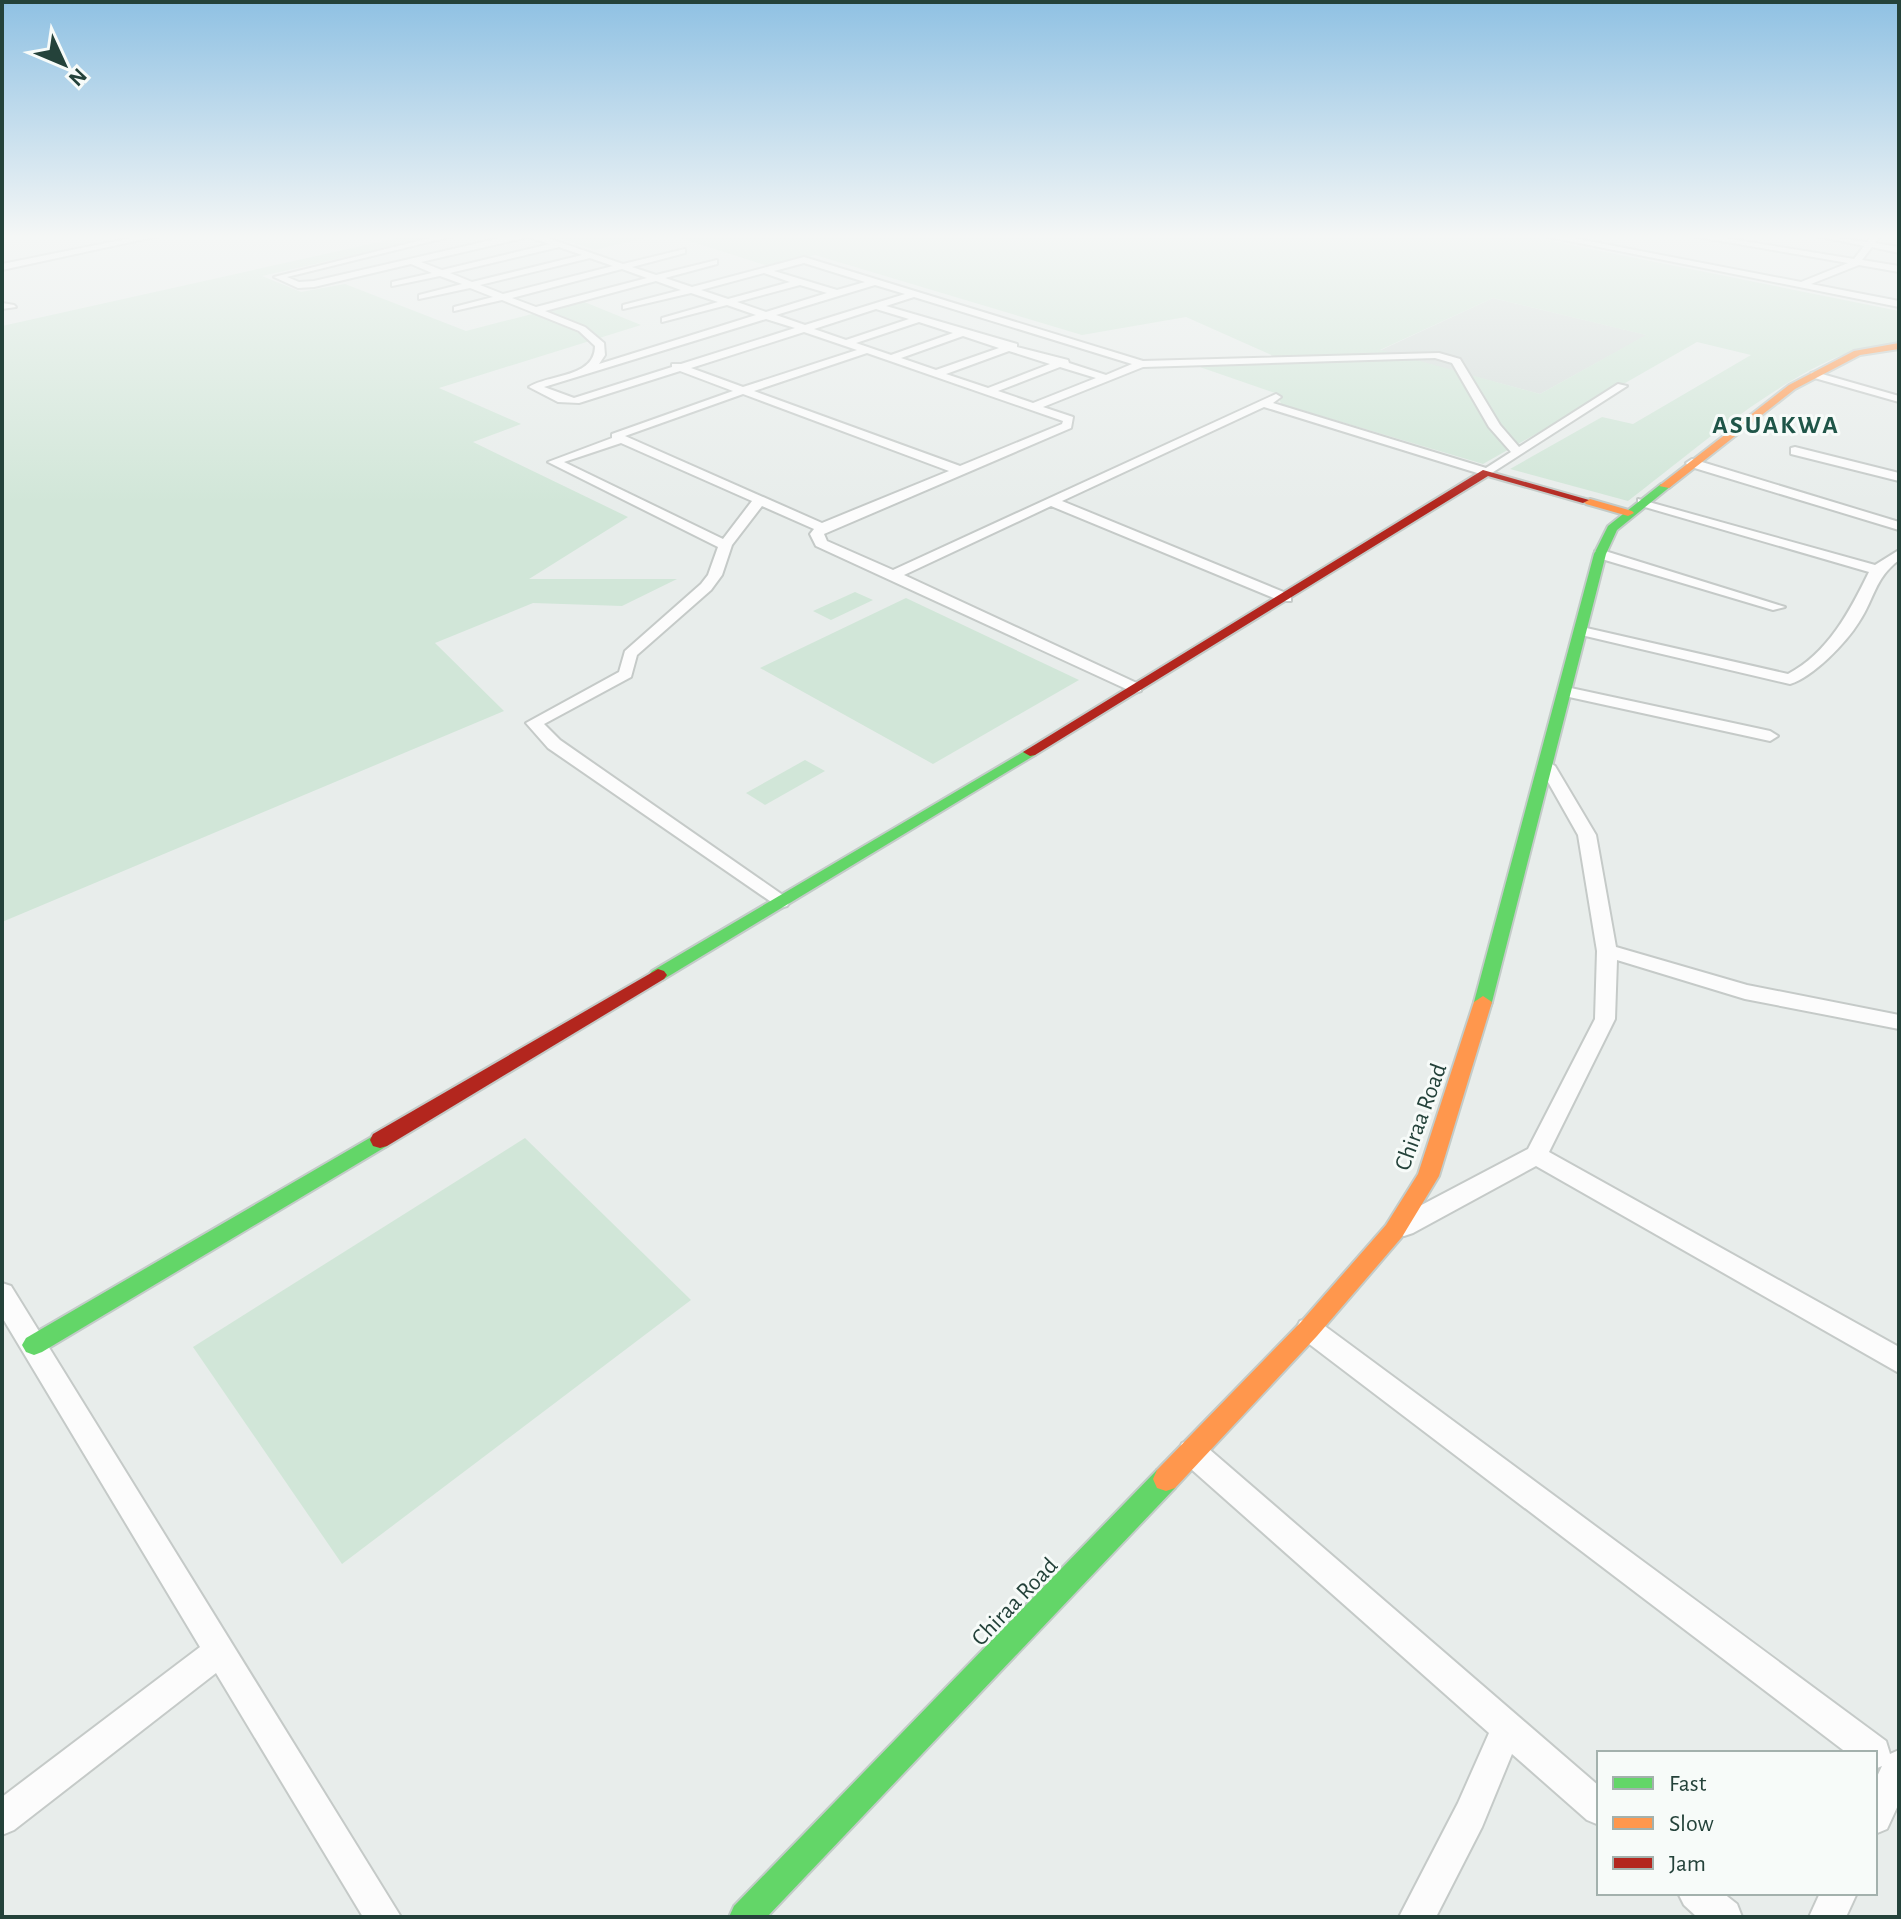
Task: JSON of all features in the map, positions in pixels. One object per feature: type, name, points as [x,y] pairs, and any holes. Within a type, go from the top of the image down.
[{"type":"main road","name":"Chiraa Road","points":[[745,1917],[1309,1329],[1394,1231],[1428,1176],[1483,1009],[1536,791],[1547,766],[1600,554],[1612,528],[1763,408],[1815,375],[1857,353],[1899,346]]},
{"type":"main road","points":[[34,1345],[1286,598],[1487,472],[1587,501],[1635,508]]},
{"type":"street","points":[[569,324],[582,329],[600,345],[600,355],[590,369]]},
{"type":"street","points":[[736,324],[534,387],[562,400],[575,401],[822,324]]},
{"type":"street","points":[[789,324],[1059,414],[1070,423],[822,528],[816,538],[1135,688]]},
{"type":"street","points":[[846,343],[905,324]]},
{"type":"street","points":[[933,324],[1106,378]]},
{"type":"street","points":[[891,358],[989,324]]},
{"type":"street","points":[[1011,324],[1142,364],[1435,355],[1456,361],[1495,427],[1517,452]]},
{"type":"street","points":[[938,373],[1046,334]]},
{"type":"street","points":[[989,391],[1095,349]]},
{"type":"street","points":[[822,528],[616,436],[866,350]]},
{"type":"street","points":[[643,353],[961,471]]},
{"type":"street","points":[[1035,406],[1142,364]]},
{"type":"street","points":[[1815,375],[1899,399]]},
{"type":"street","points":[[1263,403],[1487,472],[1622,386]]},
{"type":"street","points":[[893,575],[1276,397]]},
{"type":"street","points":[[621,439],[554,462],[725,545]]},
{"type":"street","points":[[1795,451],[1899,477]]},
{"type":"street","points":[[1692,463],[1899,526]]},
{"type":"street","points":[[759,501],[725,545],[715,575],[706,587],[630,654],[626,674],[534,723],[554,744],[780,902]]},
{"type":"street","points":[[1052,502],[1286,598]]},
{"type":"street","points":[[1635,508],[1888,568]]},
{"type":"street","points":[[1600,554],[1778,607]]},
{"type":"street","points":[[1582,631],[1790,679],[1807,670],[1853,621],[1899,554]]},
{"type":"street","points":[[1566,692],[1770,736]]},
{"type":"street","points":[[1394,1231],[1536,1155],[1605,1019],[1607,951],[1587,835],[1547,766]]},
{"type":"street","points":[[1607,951],[1656,963],[1745,992],[1899,1022]]},
{"type":"street","points":[[1536,1155],[1899,1361]]},
{"type":"street","points":[[2,1294],[383,1917]]},
{"type":"street","points":[[1309,1329],[1873,1751]]},
{"type":"street","points":[[1192,1452],[1597,1806]]},
{"type":"street","points":[[2,1818],[220,1651]]},
{"type":"street","points":[[1417,1917],[1470,1815],[1507,1728]]},
{"type":"street","points":[[1877,1809],[1889,1763]]},
{"type":"street","points":[[1698,1895],[1724,1917]]},
{"type":"street","points":[[1827,1917],[1838,1895]]},
{"type":"shaded area","points":[[1438,324],[1599,324],[1647,335],[1540,394],[1379,351]]},
{"type":"green space","points":[[447,324],[466,331],[495,324],[637,324],[641,325],[439,388],[521,424],[473,442],[628,517],[529,579],[677,579],[622,606],[533,603],[435,643],[504,711],[2,922],[2,326]]},
{"type":"green space","points":[[1044,324],[1148,324],[1082,335]]},
{"type":"green space","points":[[1201,324],[1437,324],[1380,350],[1540,394],[1646,335],[1599,324],[1899,324],[1899,346],[1855,350],[1792,380],[1734,419],[1628,501],[1510,469],[1602,417],[1633,424],[1751,355],[1697,342],[1483,464],[1281,404],[1278,394],[1194,365],[1278,358]]},
{"type":"green space","points":[[855,592],[873,600],[831,620],[813,611]]},
{"type":"green space","points":[[906,598],[1079,680],[933,764],[760,668]]},
{"type":"green space","points":[[805,760],[825,771],[765,805],[746,793]]},
{"type":"green space","points":[[525,1138],[691,1300],[342,1564],[193,1347]]},
{"type":"traffic: fast","points":[[1483,1002],[1600,554],[1612,528],[1665,486]]},
{"type":"traffic: fast","points":[[658,975],[1030,752]]},
{"type":"traffic: fast","points":[[34,1345],[380,1140]]},
{"type":"traffic: fast","points":[[745,1917],[1166,1479]]},
{"type":"traffic: slow","points":[[1665,486],[1792,387],[1857,353],[1899,346]]},
{"type":"traffic: slow","points":[[1590,502],[1628,513]]},
{"type":"traffic: slow","points":[[1166,1479],[1309,1329],[1394,1231],[1428,1176],[1483,1002]]},
{"type":"traffic: jam","points":[[1030,752],[1487,472],[1583,500]]},
{"type":"traffic: jam","points":[[380,1140],[658,975]]},
{"type":"district","name":"ASUAKWA","points":[[1776,425]]}]
